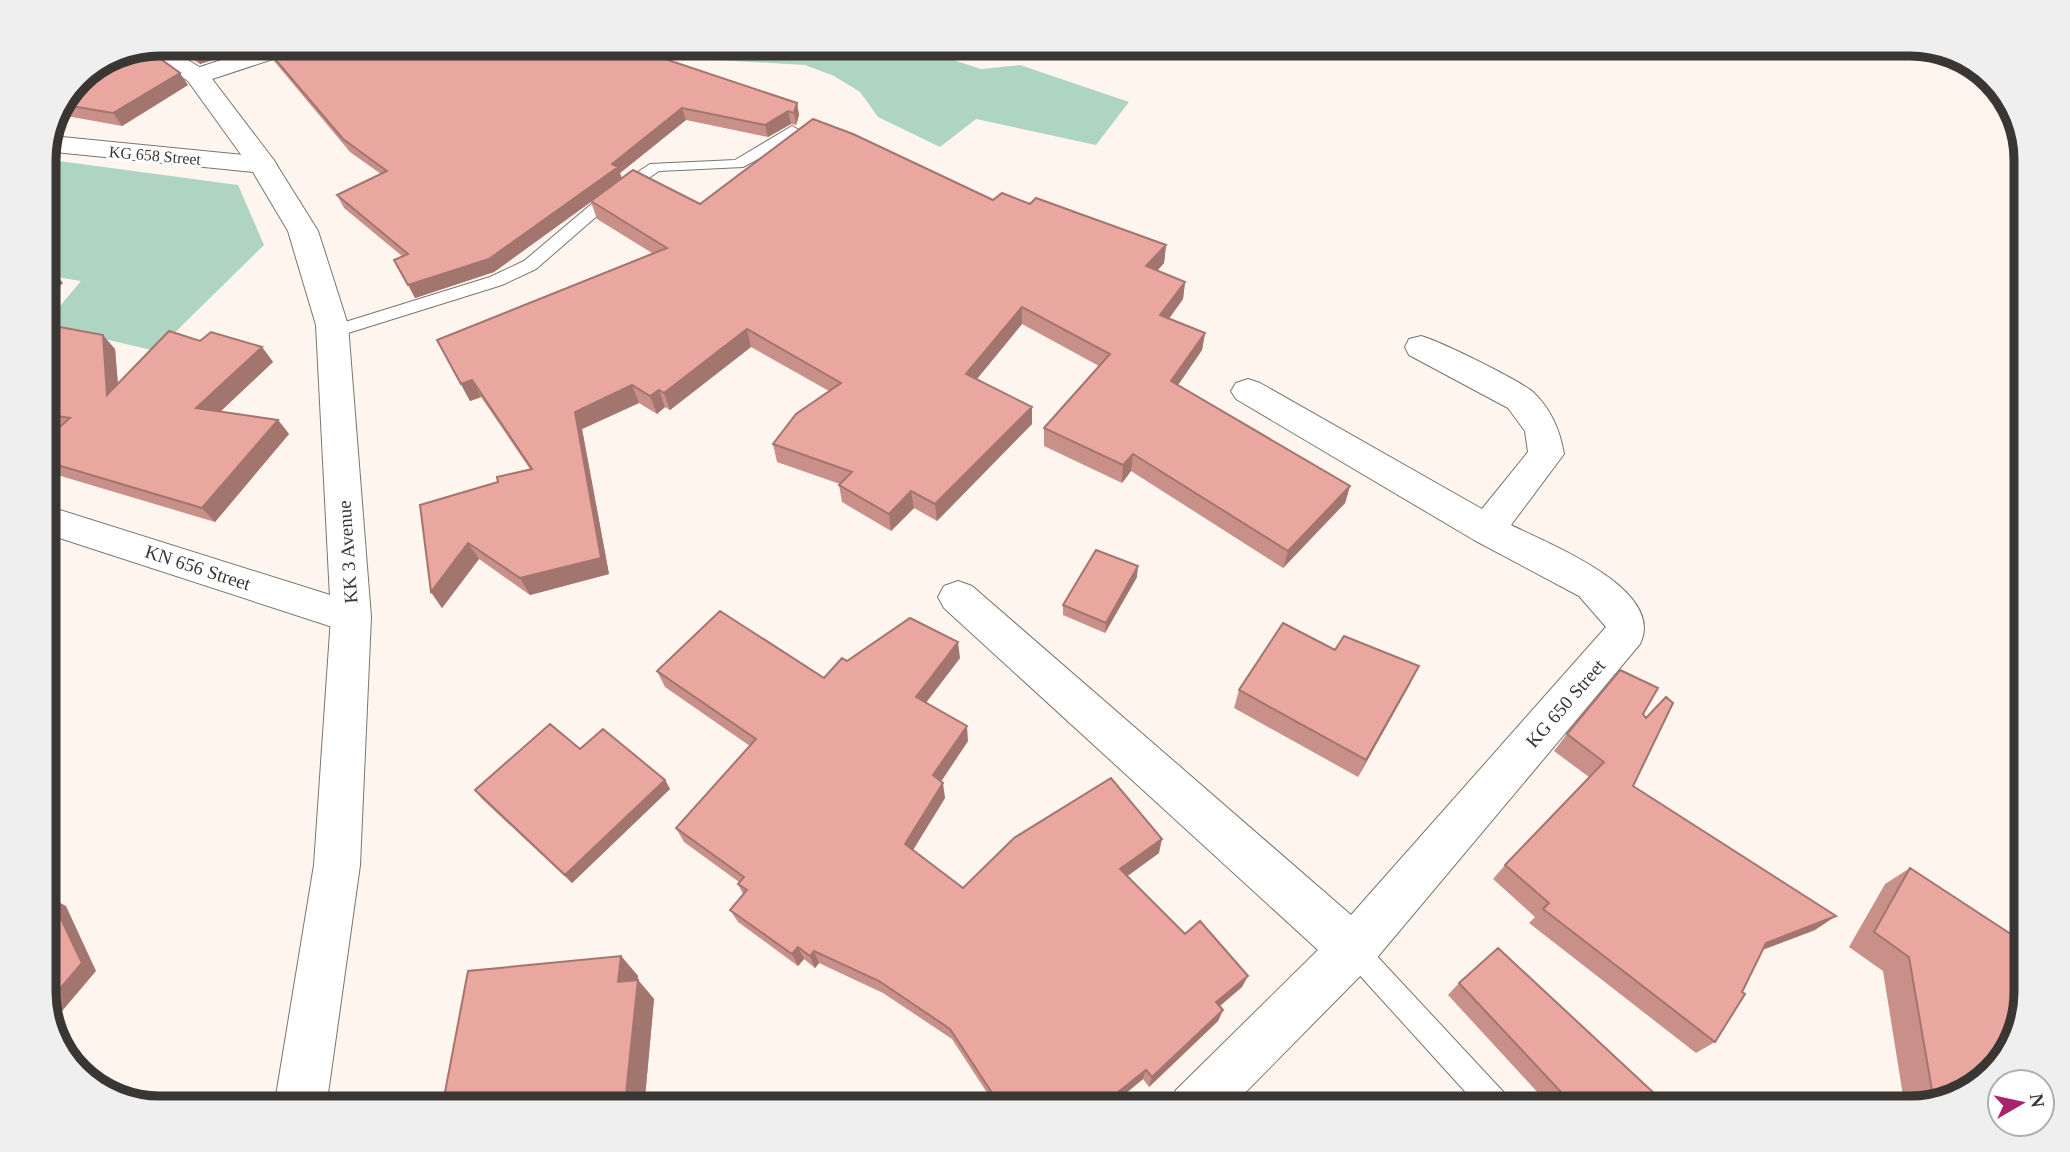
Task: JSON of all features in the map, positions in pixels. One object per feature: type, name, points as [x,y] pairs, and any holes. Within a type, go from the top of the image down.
[{"type":"street","name":"KK 3 Avenue","points":[[164,56],[197,76],[263,165],[303,231],[332,332],[351,617],[337,865],[302,1096]]},
{"type":"street","points":[[197,76],[258,56]]},
{"type":"street","name":"KG 658 Street","points":[[58,145],[263,165]]},
{"type":"street","points":[[1421,347],[1520,400],[1542,429],[1546,454],[1487,530]]},
{"type":"street","name":"KG 650 Street","points":[[1206,1096],[1353,949],[1626,632],[1625,618],[1593,585],[1487,530],[1248,391]]},
{"type":"street","name":"KN 656 Street","points":[[56,523],[351,617]]},
{"type":"street","points":[[958,597],[1353,949]]},
{"type":"lane","points":[[332,332],[496,281],[530,265],[607,199],[655,167],[738,164],[786,138],[792,130]]},
{"type":"lane","points":[[1353,949],[1488,1096]]},
{"type":"green space","points":[[676,56],[941,56],[981,69],[1020,65],[1129,102],[1096,145],[976,119],[940,147],[878,117],[860,92],[834,76],[805,65]]},
{"type":"green space","points":[[56,161],[238,185],[264,245],[156,351],[56,328],[56,311],[81,281],[56,277]]},
{"type":"building","points":[[157,56],[180,73],[113,113],[72,106],[91,82],[108,70],[140,58]]},
{"type":"building","points":[[272,56],[656,56],[797,103],[794,113],[788,111],[765,125],[682,108],[612,164],[618,167],[489,259],[408,285],[394,260],[408,254],[337,195],[387,171],[343,139]]},
{"type":"building","points":[[813,119],[853,134],[993,200],[1002,193],[1030,204],[1036,198],[1166,245],[1146,266],[1185,282],[1160,315],[1205,333],[1171,381],[1350,486],[1288,551],[1133,454],[1123,465],[1044,428],[1110,354],[1022,307],[966,374],[1032,407],[935,504],[911,491],[889,514],[839,485],[852,472],[773,444],[796,414],[841,383],[747,329],[664,393],[659,390],[650,396],[632,385],[575,412],[601,558],[520,578],[468,543],[431,592],[420,505],[498,482],[497,477],[532,469],[472,380],[461,384],[437,340],[667,248],[591,201],[633,170],[700,204]]},
{"type":"building","points":[[56,326],[103,335],[107,395],[169,331],[200,341],[211,332],[262,347],[196,408],[278,420],[202,508],[56,465],[56,430],[70,418],[56,416]]},
{"type":"building","points":[[1096,550],[1138,566],[1106,623],[1063,605]]},
{"type":"building","points":[[720,611],[824,678],[842,658],[847,661],[910,618],[958,642],[916,697],[967,726],[933,775],[943,783],[905,844],[963,888],[1014,838],[1111,778],[1162,839],[1120,869],[1185,934],[1200,921],[1248,976],[1216,1002],[1223,1010],[1152,1077],[1146,1070],[1113,1096],[994,1096],[950,1029],[879,981],[814,951],[810,956],[798,947],[792,954],[730,910],[747,890],[738,884],[744,877],[676,828],[756,739],[657,671]]},
{"type":"building","points":[[1283,623],[1335,650],[1344,636],[1419,666],[1366,760],[1239,690]]},
{"type":"building","points":[[1620,670],[1658,688],[1643,714],[1646,718],[1666,697],[1673,703],[1633,786],[1836,916],[1766,943],[1742,992],[1745,994],[1715,1042],[1543,909],[1549,903],[1505,865],[1604,762],[1567,734]]},
{"type":"building","points":[[550,724],[580,749],[603,729],[665,780],[565,875],[475,790]]},
{"type":"building","points":[[1910,868],[2014,936],[2013,1006],[2000,1044],[1984,1066],[1973,1075],[1950,1088],[1932,1093],[1909,957],[1874,932]]},
{"type":"building","points":[[56,908],[82,963],[56,993]]},
{"type":"building","points":[[1498,948],[1657,1096],[1565,1096],[1459,983]]},
{"type":"building","points":[[621,956],[618,982],[638,980],[626,1096],[444,1096],[468,971]]}]
